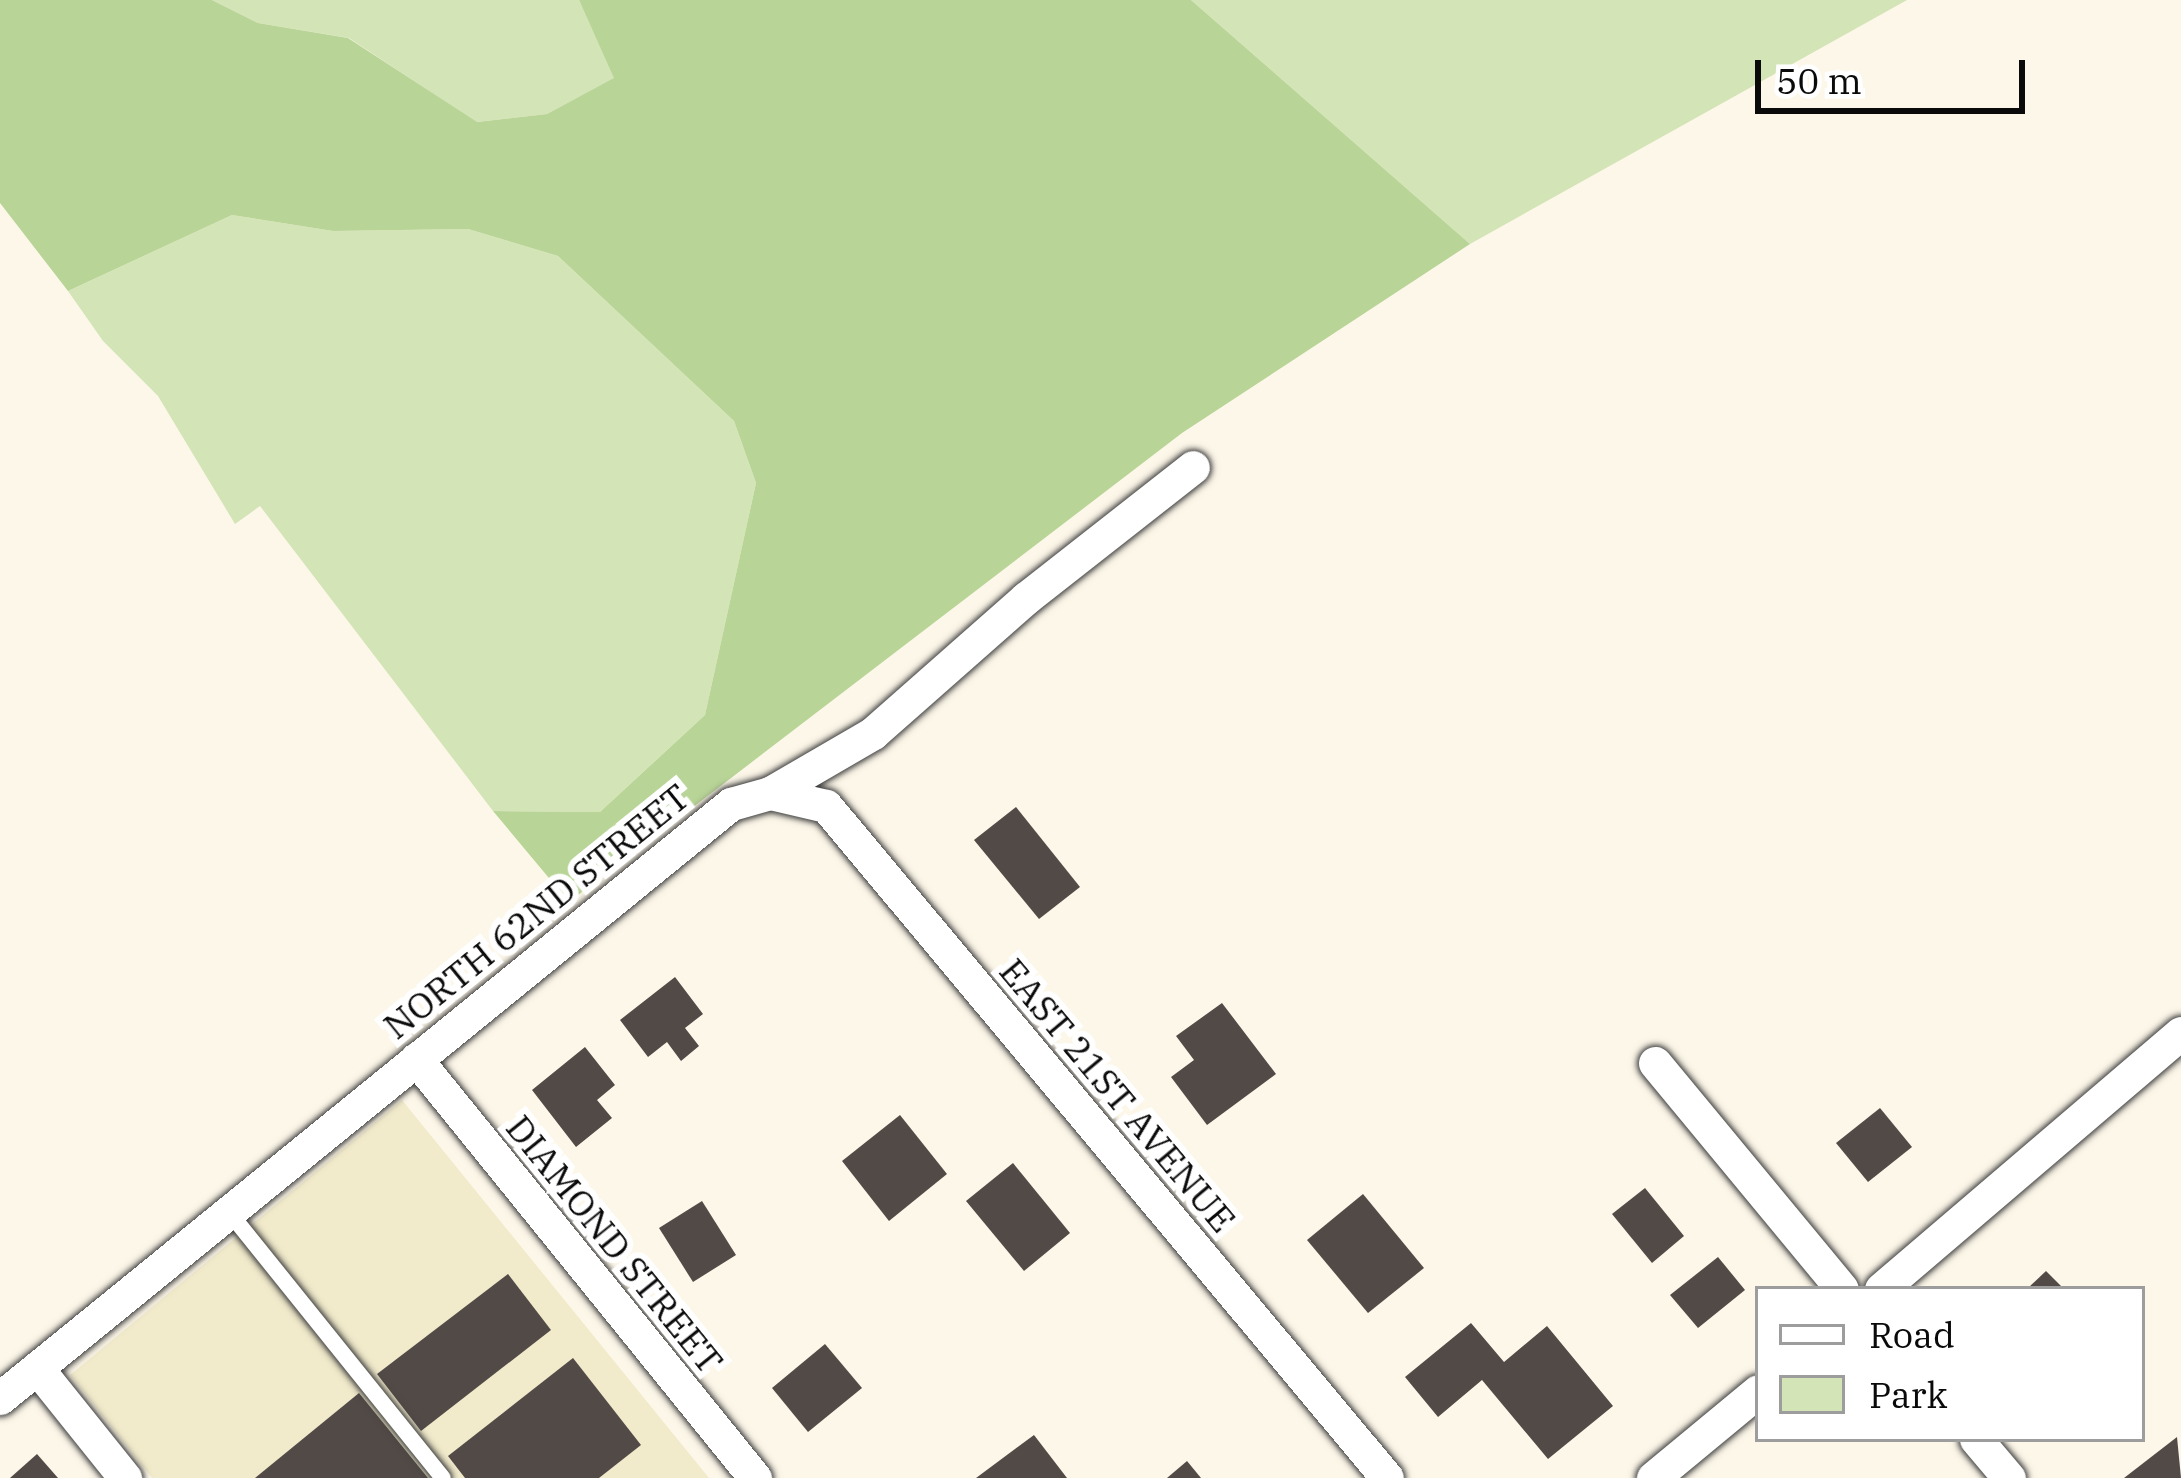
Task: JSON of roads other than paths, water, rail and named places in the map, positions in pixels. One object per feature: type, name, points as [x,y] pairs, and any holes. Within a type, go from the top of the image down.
[{"type":"street","name":"NORTH 62ND STREET","points":[[0,1398],[731,804],[770,793],[872,733],[1026,598],[1193,466]]},
{"type":"street","name":"EAST 21ST AVENUE","points":[[770,793],[826,806],[1387,1478]]},
{"type":"street","points":[[1886,1286],[2181,1033]]},
{"type":"street","name":"DIAMOND STREET","points":[[416,1059],[755,1478]]},
{"type":"street","points":[[1655,1063],[1840,1286]]},
{"type":"street","points":[[37,1368],[125,1478]]},
{"type":"street","points":[[1653,1478],[1755,1393]]},
{"type":"street","points":[[1979,1442],[2009,1478]]},
{"type":"lane","points":[[229,1212],[443,1478]]}]
